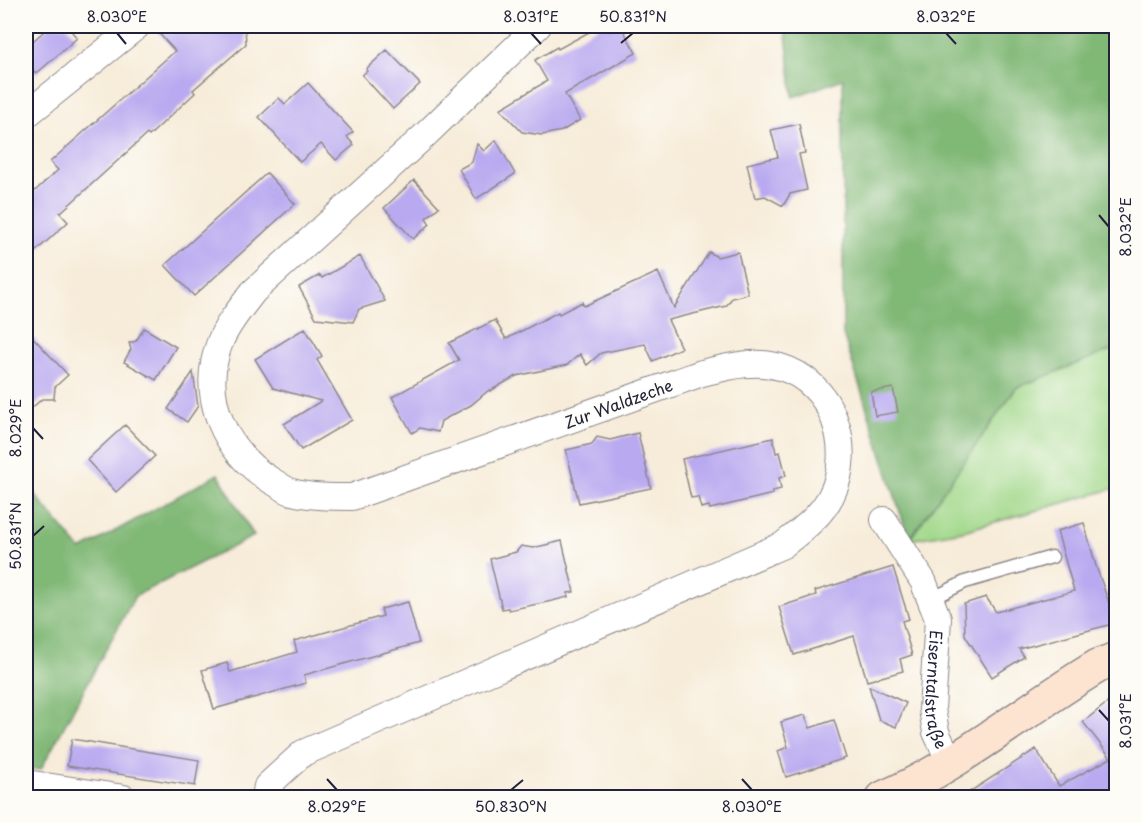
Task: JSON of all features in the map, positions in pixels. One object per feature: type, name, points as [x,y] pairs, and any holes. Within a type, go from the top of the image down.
[{"type":"main road","name":"Eiserntalstraße","points":[[883,798],[904,789],[950,762],[1065,686],[1098,666],[1116,659]]},
{"type":"street","points":[[26,115],[137,26]]},
{"type":"street","name":"Zur Waldzeche","points":[[265,798],[267,786],[303,753],[783,545],[813,523],[831,496],[840,473],[842,450],[835,418],[824,401],[800,376],[780,367],[764,364],[743,364],[702,373],[352,497],[320,497],[290,491],[262,475],[239,455],[226,438],[220,424],[211,387],[214,363],[220,341],[253,292],[422,138],[538,26]]},
{"type":"street","name":"Eiserntalstraße","points":[[884,520],[923,581],[938,619],[932,709],[936,732],[950,762]]},
{"type":"street","points":[[26,783],[124,798]]},
{"type":"lane","points":[[930,600],[965,582],[1052,557]]},
{"type":"green space","points":[[785,26],[1116,26],[1116,348],[1016,388],[909,540],[843,334],[843,79],[793,97]]},
{"type":"green space","points":[[1116,348],[1116,488],[963,531],[909,540],[1016,388]]},
{"type":"green space","points":[[218,474],[254,536],[135,596],[41,769],[26,770],[26,484],[81,550]]},
{"type":"building","points":[[50,26],[67,26],[77,38],[36,74],[26,62],[26,47]]},
{"type":"building","points":[[152,26],[245,26],[246,44],[193,90],[195,93],[149,136],[147,134],[60,213],[68,222],[26,260],[26,199],[58,170],[50,162],[175,51]]},
{"type":"building","points":[[600,26],[621,26],[636,53],[565,94],[580,120],[562,131],[542,135],[522,132],[500,109],[547,81],[535,60]]},
{"type":"building","points":[[387,50],[420,84],[393,109],[362,75]]},
{"type":"building","points":[[308,83],[353,132],[347,137],[354,145],[336,160],[321,144],[300,162],[259,117],[279,98],[285,104]]},
{"type":"building","points":[[799,124],[805,153],[799,154],[807,190],[790,194],[783,206],[765,196],[755,198],[747,164],[778,157],[771,130]]},
{"type":"building","points":[[496,140],[515,174],[476,199],[459,169],[472,162],[477,144],[484,151]]},
{"type":"building","points":[[267,173],[295,204],[194,296],[165,265]]},
{"type":"building","points":[[414,180],[439,207],[426,218],[430,224],[413,239],[384,208]]},
{"type":"building","points":[[709,252],[717,257],[738,252],[748,294],[732,298],[726,306],[668,320],[681,348],[653,361],[645,344],[601,353],[587,365],[580,354],[567,365],[516,376],[489,390],[471,405],[441,421],[438,432],[420,428],[412,433],[392,397],[459,360],[449,343],[495,320],[506,339],[558,312],[559,314],[582,302],[584,306],[658,272],[674,308]]},
{"type":"building","points":[[360,256],[385,301],[359,309],[353,322],[316,318],[299,287],[320,275],[322,278]]},
{"type":"building","points":[[144,328],[176,347],[156,380],[124,362],[131,349],[129,343],[136,341]]},
{"type":"building","points":[[305,328],[322,356],[317,360],[352,420],[301,450],[284,424],[321,401],[273,388],[255,359]]},
{"type":"building","points":[[26,330],[68,375],[55,387],[54,399],[42,399],[26,413]]},
{"type":"building","points":[[193,372],[198,406],[187,422],[168,409]]},
{"type":"building","points":[[893,388],[898,412],[875,416],[871,392]]},
{"type":"building","points":[[125,425],[155,456],[116,492],[87,460]]},
{"type":"building","points":[[638,433],[651,488],[579,503],[566,450],[592,444],[597,437],[610,440]]},
{"type":"building","points":[[773,438],[776,453],[780,452],[786,476],[779,478],[781,489],[773,491],[773,494],[710,509],[709,506],[701,508],[698,497],[691,498],[682,459]]},
{"type":"building","points":[[1084,523],[1116,623],[1019,649],[1024,657],[992,677],[965,635],[964,604],[986,597],[996,612],[1074,591],[1057,531]]},
{"type":"building","points":[[562,541],[574,592],[568,593],[568,597],[552,601],[509,610],[508,608],[502,609],[490,559],[516,552],[521,546],[533,548]]},
{"type":"building","points":[[893,567],[909,619],[902,621],[912,655],[900,659],[903,671],[867,681],[854,636],[794,655],[779,607],[816,595],[815,591]]},
{"type":"building","points":[[408,602],[419,643],[304,675],[306,683],[214,709],[202,670],[227,663],[230,672],[297,652],[294,641],[383,616],[381,609]]},
{"type":"building","points":[[869,686],[906,703],[896,727],[879,720]]},
{"type":"building","points":[[1116,696],[1116,798],[960,798],[1036,749],[1059,786],[1111,758],[1083,722]]},
{"type":"building","points":[[805,715],[810,728],[834,720],[846,758],[786,777],[778,751],[788,747],[781,722]]},
{"type":"building","points":[[72,739],[199,760],[195,786],[67,766]]}]
